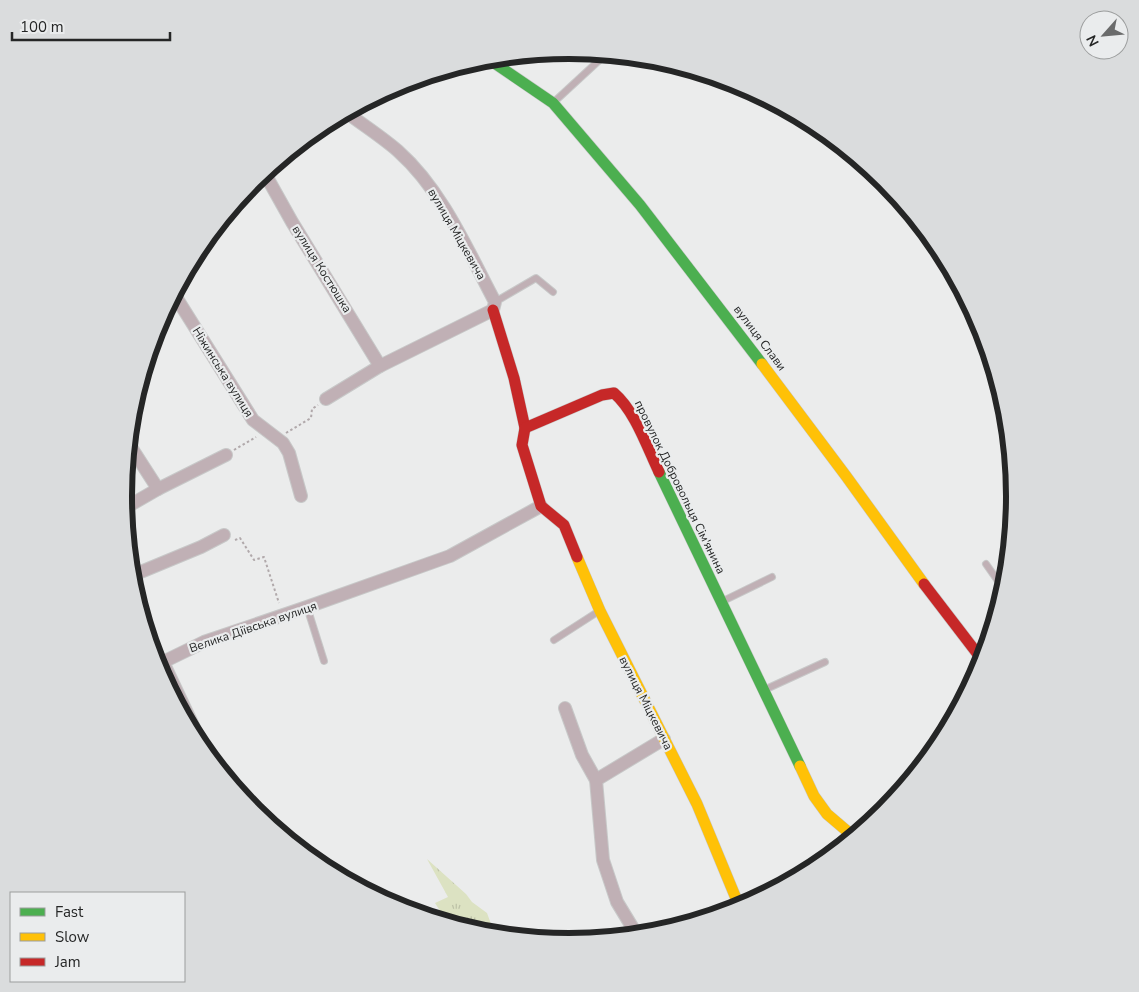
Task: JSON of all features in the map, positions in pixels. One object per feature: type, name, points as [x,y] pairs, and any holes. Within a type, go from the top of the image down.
[{"type":"street","name":"вулиця Слави","points":[[497,65],[553,103],[640,205],[696,276],[846,476],[928,590],[977,653]]},
{"type":"street","name":"вулиця Міцкевича","points":[[352,116],[399,151],[429,185],[444,208],[494,306],[514,378],[525,428],[522,445],[541,506],[564,525],[600,611],[697,804],[737,900]]},
{"type":"street","name":"вулиця Костюшка","points":[[268,179],[380,366]]},
{"type":"street","name":"Ніжинська вулиця","points":[[178,301],[253,420],[283,443],[289,453],[302,496]]},
{"type":"street","points":[[326,399],[380,366],[494,306]]},
{"type":"street","name":"провулок Добровольця Сім'янина","points":[[525,428],[602,395],[614,392],[622,400],[630,413],[814,796],[827,814],[849,833]]},
{"type":"street","points":[[135,453],[158,489]]},
{"type":"street","points":[[132,504],[226,455]]},
{"type":"street","name":"Велика Діївська вулиця","points":[[165,660],[204,642],[450,556],[541,506]]},
{"type":"street","points":[[139,572],[201,547],[224,535]]},
{"type":"street","points":[[565,708],[582,755],[596,780],[603,860],[617,902],[633,929]]},
{"type":"street","points":[[596,780],[664,739]]},
{"type":"lane","points":[[553,103],[599,60]]},
{"type":"lane","points":[[494,306],[536,278],[553,292]]},
{"type":"lane","points":[[986,564],[998,582]]},
{"type":"lane","points":[[720,602],[772,577]]},
{"type":"lane","points":[[307,607],[324,662]]},
{"type":"lane","points":[[554,640],[600,611]]},
{"type":"lane","points":[[763,691],[824,662]]},
{"type":"path","points":[[286,432],[311,418],[312,409]]},
{"type":"path","points":[[226,455],[266,431]]},
{"type":"path","points":[[224,535],[230,542],[240,538],[254,560],[264,557],[275,587],[282,615]]},
{"type":"green space","points":[[427,859],[466,894],[472,902],[487,913],[492,926],[442,914],[435,903],[448,897]]},
{"type":"traffic: fast","points":[[497,65],[553,103],[640,205],[762,364]]},
{"type":"traffic: fast","points":[[659,472],[800,766]]},
{"type":"traffic: slow","points":[[762,364],[924,584]]},
{"type":"traffic: slow","points":[[577,557],[600,611],[697,804],[737,900]]},
{"type":"traffic: slow","points":[[800,766],[814,796],[827,814],[849,833]]},
{"type":"traffic: jam","points":[[493,310],[514,378],[525,428],[522,445],[541,506],[564,525],[577,557]]},
{"type":"traffic: jam","points":[[525,428],[602,395],[614,393],[634,419],[659,472]]},
{"type":"traffic: jam","points":[[924,584],[977,653]]}]
